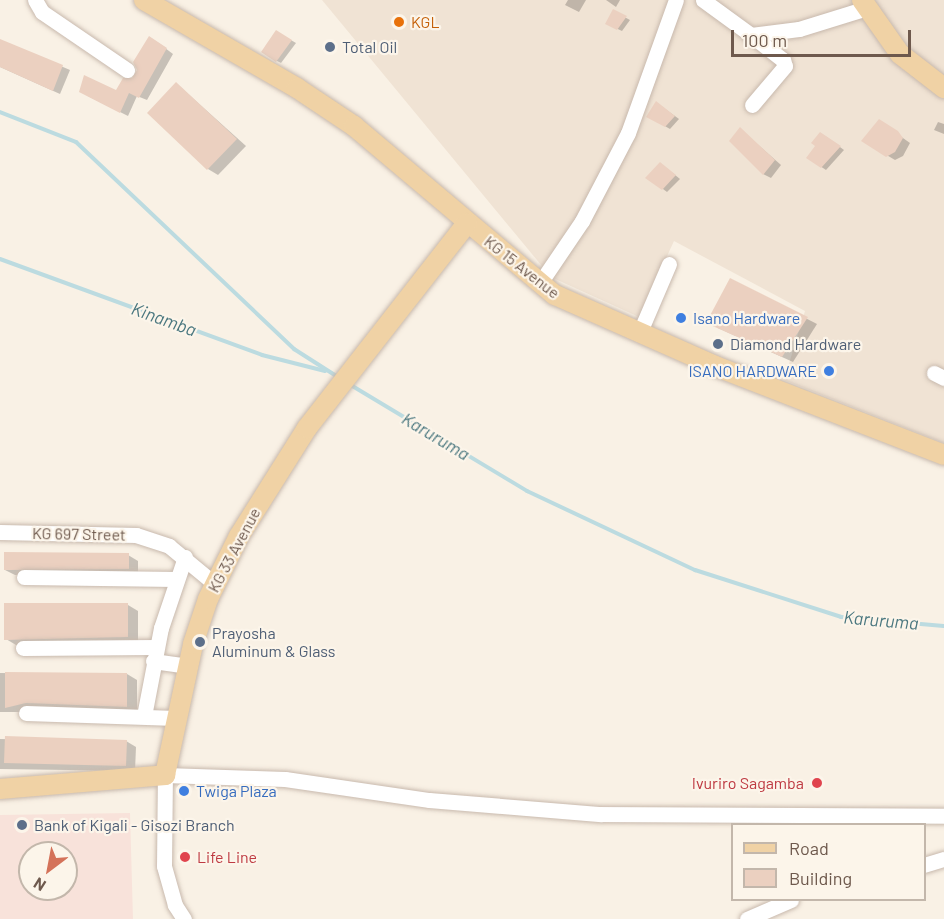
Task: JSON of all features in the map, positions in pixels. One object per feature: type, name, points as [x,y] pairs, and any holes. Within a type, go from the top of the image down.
[{"type":"main road","name":"KG 15 Avenue","points":[[146,0],[297,88],[354,126],[467,224],[540,283],[590,314],[944,455]]},
{"type":"main road","points":[[864,4],[900,54],[944,88]]},
{"type":"main road","name":"KG 33 Avenue","points":[[165,775],[187,666],[215,584],[252,513],[307,428],[467,224]]},
{"type":"main road","points":[[0,789],[165,775]]},
{"type":"street","points":[[35,0],[42,12],[127,70]]},
{"type":"street","points":[[540,283],[576,231],[628,134],[676,0]]},
{"type":"street","points":[[703,0],[783,60],[785,66],[753,105]]},
{"type":"street","points":[[751,35],[799,29],[864,4]]},
{"type":"street","points":[[639,334],[669,264]]},
{"type":"street","name":"KG 697 Street","points":[[0,532],[136,535],[170,546],[215,584]]},
{"type":"street","points":[[144,716],[154,654],[176,579],[185,557]]},
{"type":"street","points":[[24,577],[176,579]]},
{"type":"street","points":[[23,648],[154,654],[187,666]]},
{"type":"street","points":[[26,714],[176,718]]},
{"type":"street","points":[[184,919],[171,896],[164,866],[165,775],[285,779],[429,800],[601,814],[944,816]]},
{"type":"street","points":[[926,864],[944,859]]},
{"type":"street","points":[[747,919],[789,901]]},
{"type":"shaded area","points":[[322,0],[944,0],[944,443],[784,380],[805,311],[674,241],[639,317],[551,277]]},
{"type":"shaded area","points":[[130,813],[133,919],[0,919],[0,815]]},
{"type":"building","points":[[613,9],[627,16],[617,30],[605,24]]},
{"type":"building","points":[[276,30],[292,40],[276,62],[261,52]]},
{"type":"building","points":[[149,36],[167,48],[139,98],[129,93],[120,113],[79,92],[84,75],[116,90],[123,78],[132,78],[137,70],[133,62]]},
{"type":"building","points":[[0,39],[63,65],[53,91],[0,67]]},
{"type":"building","points":[[176,82],[237,139],[207,170],[147,113]]},
{"type":"building","points":[[656,101],[675,116],[665,127],[646,117]]},
{"type":"building","points":[[879,119],[898,131],[903,138],[895,152],[886,157],[861,141]]},
{"type":"building","points":[[740,127],[775,160],[763,175],[729,141]]},
{"type":"building","points":[[820,132],[841,146],[821,168],[806,158],[815,146],[811,143]]},
{"type":"building","points":[[660,162],[676,175],[662,190],[645,178]]},
{"type":"building","points":[[730,278],[808,317],[782,357],[706,323]]},
{"type":"building","points":[[4,552],[129,553],[129,569],[4,570]]},
{"type":"building","points":[[4,603],[128,603],[128,637],[4,640]]},
{"type":"building","points":[[5,672],[127,673],[127,707],[26,703],[5,708]]},
{"type":"building","points":[[5,736],[127,740],[126,766],[4,763]]},
{"type":"waterway","name":"Karuruma","points":[[0,112],[76,142],[294,349],[338,377]]},
{"type":"waterway","name":"Kinamba","points":[[0,259],[262,355],[325,371]]},
{"type":"waterway","name":"Karuruma","points":[[349,384],[527,491],[695,570],[841,617],[944,626]]},
{"type":"place","name":"KGL","points":[[399,22]]},
{"type":"place","name":"Total Oil","points":[[330,47]]},
{"type":"place","name":"Isano Hardware","points":[[681,318]]},
{"type":"place","name":"Diamond Hardware","points":[[718,344]]},
{"type":"place","name":"ISANO HARDWARE","points":[[829,371]]},
{"type":"place","name":"Prayosha Aluminum & Glass","points":[[200,642]]},
{"type":"place","name":"Ivuriro Sagamba","points":[[817,783]]},
{"type":"place","name":"Twiga Plaza","points":[[184,791]]},
{"type":"place","name":"Bank of Kigali - Gisozi Branch","points":[[22,825]]},
{"type":"place","name":"Life Line","points":[[185,857]]}]
